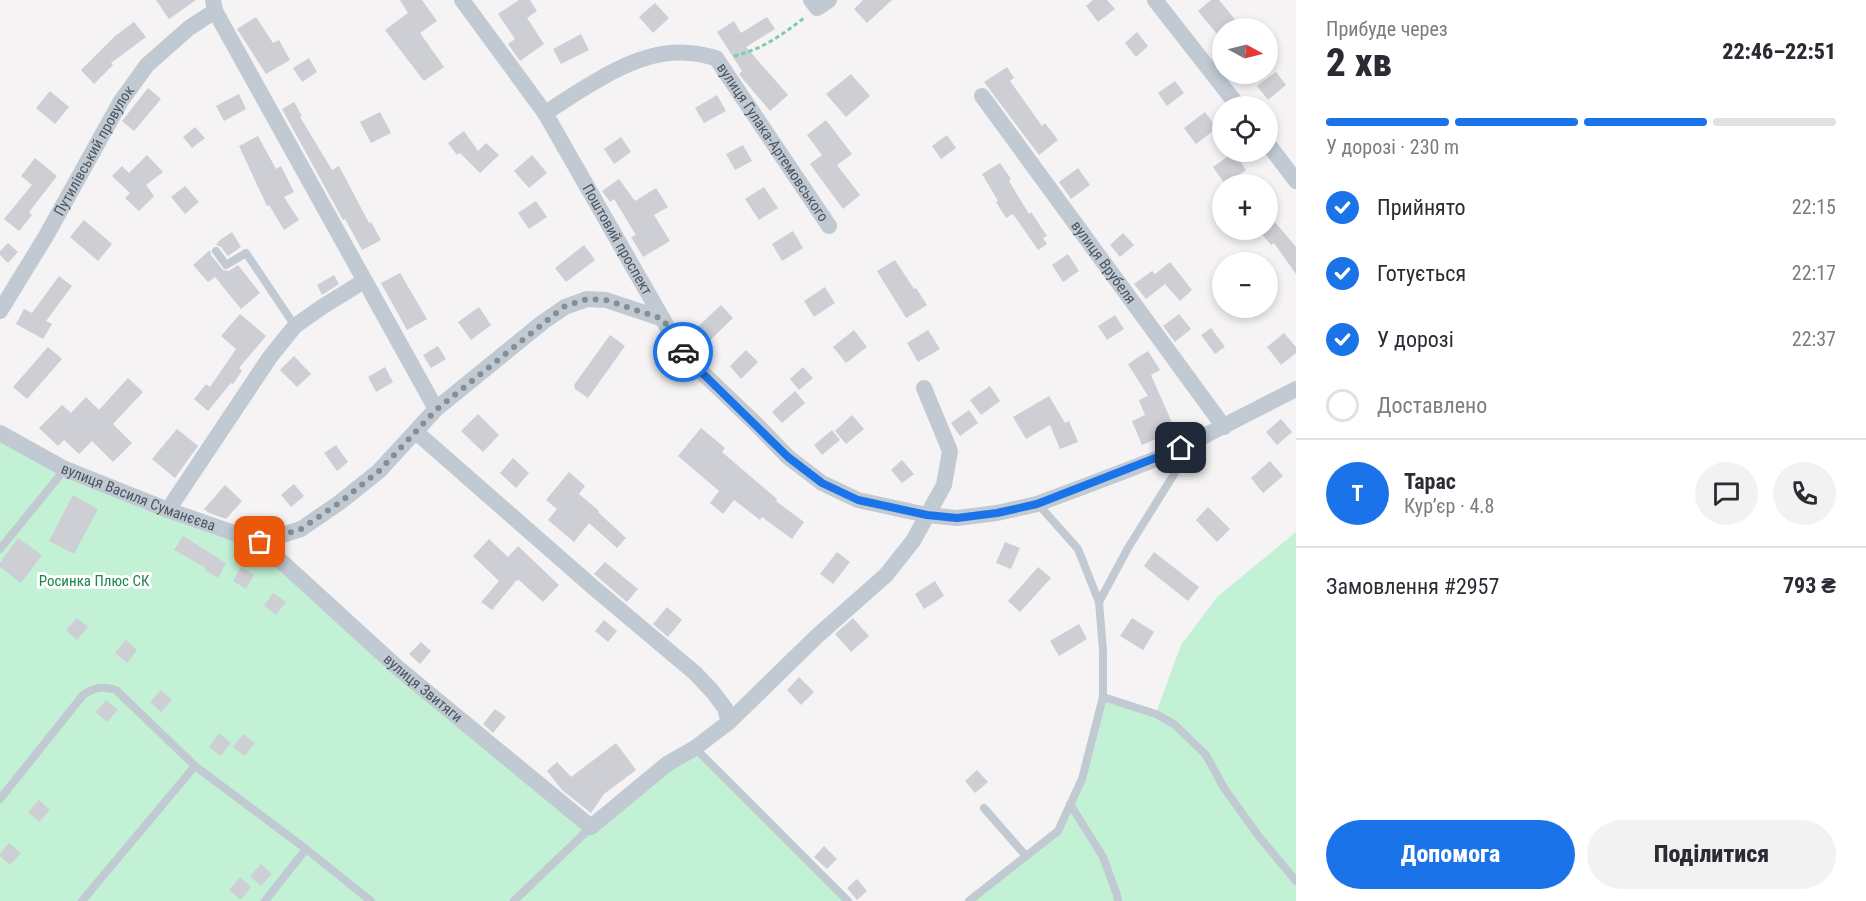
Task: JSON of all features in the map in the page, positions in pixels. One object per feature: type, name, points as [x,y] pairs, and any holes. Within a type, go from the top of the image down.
[{"type":"street","name":"Поштовий проспект","points":[[462,0],[545,113],[663,319],[689,360],[788,457],[822,483],[858,500],[927,515],[957,518],[997,513],[1037,504],[1169,454],[1296,389]]},
{"type":"street","points":[[1155,0],[1230,96]]},
{"type":"street","name":"Путилівський провулок","points":[[0,312],[46,236],[121,101],[147,65],[214,5],[436,410]]},
{"type":"street","name":"вулиця Гулака-Артемовського","points":[[545,113],[599,80],[639,60],[666,53],[687,52],[716,58],[829,226]]},
{"type":"street","name":"вулиця Врубеля","points":[[982,96],[1224,427]]},
{"type":"street","points":[[1278,157],[1296,181]]},
{"type":"street","points":[[168,510],[270,357],[295,326],[364,281]]},
{"type":"street","points":[[260,542],[301,529],[339,503],[379,471],[436,410],[565,306],[587,299],[606,300],[663,319]]},
{"type":"street","points":[[591,827],[667,764],[695,748],[729,722],[816,637],[886,574],[913,542],[944,485],[950,451],[924,388]]},
{"type":"street","points":[[416,432],[695,674],[725,708],[729,722]]},
{"type":"street","name":"вулиця Василя Суманєєва","points":[[0,433],[65,469],[168,510],[260,542]]},
{"type":"street","name":"вулиця Звитяги","points":[[260,542],[398,668],[591,827]]},
{"type":"lane","points":[[216,251],[226,265],[246,253],[295,326]]},
{"type":"lane","points":[[1099,602],[1128,548],[1194,442]]},
{"type":"lane","points":[[0,549],[65,469]]},
{"type":"lane","points":[[969,901],[1058,831],[1082,779],[1103,697],[1103,650],[1099,602],[1078,549],[1037,504]]},
{"type":"lane","points":[[0,799],[83,695],[102,686],[116,690],[195,766],[371,901]]},
{"type":"lane","points":[[1103,697],[1156,714],[1174,724],[1206,755],[1224,788],[1260,838],[1296,881]]},
{"type":"lane","points":[[695,748],[848,901]]},
{"type":"lane","points":[[82,901],[195,766]]},
{"type":"lane","points":[[1070,804],[1103,857],[1118,901]]},
{"type":"lane","points":[[984,808],[1026,856]]},
{"type":"lane","points":[[514,901],[591,827]]},
{"type":"lane","points":[[265,901],[306,849]]},
{"type":"path","name":"вулиця Гулака-Артемовського","points":[[716,58],[747,53],[778,38],[819,3]]},
{"type":"green space","name":"Росинка Плюс СК","points":[[0,433],[260,542],[591,827],[695,748],[848,901],[0,901]]},
{"type":"green space","points":[[1296,532],[1296,901],[969,901],[1058,831],[1082,779],[1103,697],[1156,713],[1181,645],[1217,597]]},
{"type":"building","points":[[156,0],[196,0],[169,19]]},
{"type":"building","points":[[400,0],[422,0],[437,21],[420,33],[444,67],[424,81],[385,30],[408,13]]},
{"type":"building","points":[[519,0],[530,0],[537,11],[527,18],[544,44],[520,61],[508,44],[515,39],[498,14]]},
{"type":"building","points":[[863,0],[892,0],[867,23],[854,9]]},
{"type":"building","points":[[1093,0],[1107,0],[1115,9],[1098,22],[1086,6]]},
{"type":"building","points":[[1211,0],[1219,0],[1234,18],[1212,18],[1212,28],[1198,11]]},
{"type":"building","points":[[655,3],[669,18],[653,33],[639,17]]},
{"type":"building","points":[[256,17],[273,43],[279,40],[290,60],[266,74],[237,29]]},
{"type":"building","points":[[767,17],[775,29],[746,47],[788,95],[770,111],[739,74],[742,71],[717,32],[734,21],[741,33]]},
{"type":"building","points":[[134,22],[146,37],[111,63],[113,65],[94,84],[81,70],[115,36]]},
{"type":"building","points":[[1137,32],[1148,46],[1136,57],[1125,43]]},
{"type":"building","points":[[581,34],[589,50],[561,64],[553,49]]},
{"type":"building","points":[[309,58],[317,72],[302,82],[293,68]]},
{"type":"building","points":[[1007,67],[1014,78],[1010,81],[1042,126],[1045,123],[1058,140],[1039,155],[984,82]]},
{"type":"building","points":[[851,74],[870,96],[846,117],[826,94]]},
{"type":"building","points":[[1278,75],[1286,85],[1273,96],[1265,96],[1257,86],[1278,84]]},
{"type":"building","points":[[1175,81],[1184,93],[1167,106],[1158,93]]},
{"type":"building","points":[[148,88],[161,99],[134,131],[122,121]]},
{"type":"building","points":[[50,91],[69,107],[55,124],[36,108]]},
{"type":"building","points":[[239,94],[246,109],[224,121],[216,106]]},
{"type":"building","points":[[717,95],[726,111],[704,123],[695,108]]},
{"type":"building","points":[[294,102],[302,116],[300,117],[332,170],[339,166],[369,223],[371,222],[381,240],[362,250],[345,219],[343,220],[282,109]]},
{"type":"building","points":[[380,112],[391,133],[371,143],[360,122]]},
{"type":"building","points":[[1205,112],[1212,121],[1212,132],[1196,144],[1184,128]]},
{"type":"building","points":[[826,120],[852,154],[837,165],[860,195],[843,209],[810,164],[822,155],[807,135]]},
{"type":"building","points":[[195,127],[205,138],[192,148],[183,137]]},
{"type":"building","points":[[464,131],[478,151],[486,143],[499,155],[480,173],[460,153],[457,155],[448,143]]},
{"type":"building","points":[[947,135],[956,148],[941,159],[932,146]]},
{"type":"building","points":[[258,136],[276,169],[281,166],[294,192],[284,197],[299,220],[284,230],[269,205],[267,206],[239,146]]},
{"type":"building","points":[[621,137],[631,152],[614,164],[604,149]]},
{"type":"building","points":[[743,145],[752,161],[735,170],[726,154]]},
{"type":"building","points":[[147,155],[163,172],[146,185],[154,196],[139,211],[125,198],[130,193],[112,176],[122,166],[129,173]]},
{"type":"building","points":[[532,155],[547,173],[529,188],[514,171]]},
{"type":"building","points":[[35,158],[57,176],[29,212],[32,215],[19,231],[4,219],[32,185],[21,176]]},
{"type":"building","points":[[1220,162],[1241,162],[1246,170],[1240,174],[1218,174],[1213,167]]},
{"type":"building","points":[[1000,163],[1029,214],[1031,212],[1047,236],[1043,238],[1047,244],[1038,250],[1013,214],[1006,218],[982,174]]},
{"type":"building","points":[[1078,168],[1090,185],[1071,199],[1059,182]]},
{"type":"building","points":[[619,179],[635,201],[656,188],[668,207],[654,215],[670,241],[643,257],[631,237],[636,235],[614,199],[610,202],[602,191]]},
{"type":"building","points":[[185,186],[199,202],[185,214],[171,197]]},
{"type":"building","points":[[764,187],[778,208],[759,220],[745,199]]},
{"type":"building","points":[[536,201],[547,217],[529,229],[518,213]]},
{"type":"building","points":[[84,220],[112,244],[98,261],[70,237]]},
{"type":"building","points":[[1278,226],[1296,247],[1296,274],[1274,243],[1271,245],[1267,240],[1278,240]]},
{"type":"building","points":[[793,231],[803,248],[782,261],[772,244]]},
{"type":"building","points":[[232,232],[241,247],[228,256],[221,247],[216,245]]},
{"type":"building","points":[[1123,233],[1134,245],[1120,257],[1110,245]]},
{"type":"building","points":[[8,243],[18,252],[8,263],[0,255],[0,251]]},
{"type":"building","points":[[584,245],[595,260],[566,282],[555,268]]},
{"type":"building","points":[[210,250],[211,255],[223,270],[229,271],[238,265],[260,293],[241,309],[215,277],[208,282],[193,265]]},
{"type":"building","points":[[1068,254],[1079,271],[1063,282],[1052,265]]},
{"type":"building","points":[[895,260],[927,305],[906,318],[877,271]]},
{"type":"building","points":[[1170,262],[1192,290],[1180,301],[1165,284],[1146,299],[1134,284],[1152,271],[1155,274]]},
{"type":"building","points":[[400,273],[427,319],[407,330],[381,283]]},
{"type":"building","points":[[334,275],[339,284],[322,295],[317,285]]},
{"type":"building","points":[[59,276],[72,286],[46,321],[52,324],[43,339],[16,324],[24,309],[32,313]]},
{"type":"building","points":[[825,287],[835,303],[814,317],[804,301]]},
{"type":"building","points":[[721,305],[733,318],[700,350],[687,337]]},
{"type":"building","points":[[479,307],[491,325],[471,340],[458,322]]},
{"type":"building","points":[[240,314],[266,336],[239,368],[242,371],[233,384],[231,383],[208,411],[194,399],[206,384],[210,387],[236,349],[221,336]]},
{"type":"building","points":[[1179,314],[1191,329],[1175,342],[1163,326]]},
{"type":"building","points":[[1115,315],[1124,329],[1107,340],[1098,326]]},
{"type":"building","points":[[1211,328],[1225,347],[1215,354],[1201,335]]},
{"type":"building","points":[[854,330],[867,347],[846,363],[833,347]]},
{"type":"building","points":[[928,330],[940,349],[918,362],[907,343]]},
{"type":"building","points":[[1284,333],[1296,347],[1296,353],[1281,365],[1267,347]]},
{"type":"building","points":[[610,335],[625,346],[588,398],[575,389],[574,385]]},
{"type":"building","points":[[438,346],[446,359],[431,368],[423,355]]},
{"type":"building","points":[[48,347],[62,359],[27,399],[13,387]]},
{"type":"building","points":[[746,350],[758,362],[741,379],[730,366]]},
{"type":"building","points":[[1148,351],[1160,370],[1151,375],[1173,425],[1159,431],[1161,437],[1142,445],[1132,421],[1145,415],[1139,400],[1148,396],[1128,364]]},
{"type":"building","points":[[294,356],[311,374],[297,387],[280,370]]},
{"type":"building","points":[[385,367],[393,382],[376,392],[368,377]]},
{"type":"building","points":[[803,367],[813,378],[799,390],[790,379]]},
{"type":"building","points":[[128,378],[143,392],[113,424],[132,443],[113,462],[92,441],[79,454],[64,440],[58,446],[39,428],[62,405],[71,413],[86,397],[99,410]]},
{"type":"building","points":[[990,386],[1000,401],[981,415],[970,400]]},
{"type":"building","points":[[795,391],[805,403],[782,423],[772,412]]},
{"type":"building","points":[[1049,396],[1065,423],[1069,421],[1078,442],[1060,449],[1050,425],[1026,439],[1013,417]]},
{"type":"building","points":[[969,410],[978,423],[960,436],[951,423]]},
{"type":"building","points":[[478,414],[499,435],[483,452],[461,431]]},
{"type":"building","points":[[852,415],[864,429],[846,444],[835,431]]},
{"type":"building","points":[[1281,419],[1292,432],[1277,445],[1266,432]]},
{"type":"building","points":[[701,428],[725,448],[722,452],[777,499],[776,501],[804,522],[792,539],[762,517],[760,520],[734,500],[723,514],[710,503],[719,491],[678,456]]},
{"type":"building","points":[[177,429],[198,446],[175,478],[152,459]]},
{"type":"building","points":[[832,430],[840,440],[822,455],[814,445]]},
{"type":"building","points":[[336,445],[348,462],[337,471],[324,453]]},
{"type":"building","points":[[513,458],[529,473],[516,488],[500,473]]},
{"type":"building","points":[[902,460],[914,474],[902,483],[891,470]]},
{"type":"building","points":[[1270,461],[1283,476],[1263,493],[1251,478]]},
{"type":"building","points":[[569,472],[585,486],[579,494],[626,538],[617,548],[589,523],[574,542],[548,520],[557,509],[546,500]]},
{"type":"building","points":[[294,484],[304,496],[291,507],[281,495]]},
{"type":"building","points":[[225,485],[242,501],[226,519],[204,509]]},
{"type":"building","points":[[73,495],[98,509],[74,554],[49,541]]},
{"type":"building","points":[[1208,507],[1230,529],[1217,542],[1196,520]]},
{"type":"building","points":[[183,536],[226,563],[218,578],[205,570],[206,568],[174,550]]},
{"type":"building","points":[[18,538],[42,555],[21,583],[0,567],[0,563]]},
{"type":"building","points":[[489,539],[508,557],[518,546],[559,585],[543,602],[519,580],[516,581],[492,610],[481,602],[499,581],[473,556]]},
{"type":"building","points":[[1005,542],[1020,548],[1011,569],[996,563]]},
{"type":"building","points":[[837,552],[850,562],[833,584],[820,574]]},
{"type":"building","points":[[1154,552],[1199,587],[1188,601],[1144,566]]},
{"type":"building","points":[[605,562],[638,589],[627,602],[594,574]]},
{"type":"building","points":[[241,567],[254,575],[246,589],[233,581]]},
{"type":"building","points":[[1038,567],[1051,578],[1020,612],[1008,601]]},
{"type":"building","points":[[935,581],[944,596],[924,609],[915,594]]},
{"type":"building","points":[[273,593],[286,602],[276,615],[264,606]]},
{"type":"building","points":[[667,607],[682,620],[668,637],[653,624]]},
{"type":"building","points":[[77,618],[88,627],[77,640],[66,630]]},
{"type":"building","points":[[853,618],[869,636],[851,652],[835,634]]},
{"type":"building","points":[[1132,618],[1154,632],[1143,650],[1120,636]]},
{"type":"building","points":[[604,620],[617,631],[608,642],[595,631]]},
{"type":"building","points":[[1079,624],[1087,639],[1059,656],[1050,641]]},
{"type":"building","points":[[126,640],[137,650],[127,663],[115,653]]},
{"type":"building","points":[[421,642],[431,651],[420,664],[409,654]]},
{"type":"building","points":[[799,677],[814,692],[801,705],[787,690]]},
{"type":"building","points":[[161,690],[172,700],[161,712],[150,702]]},
{"type":"building","points":[[106,700],[118,710],[107,722],[96,712]]},
{"type":"building","points":[[495,709],[506,717],[493,733],[483,724]]},
{"type":"building","points":[[219,733],[231,743],[221,756],[209,747]]},
{"type":"building","points":[[243,734],[255,743],[245,756],[233,747]]},
{"type":"building","points":[[616,743],[636,770],[604,794],[591,813],[562,790],[547,771],[557,762],[571,777]]},
{"type":"building","points":[[977,770],[988,782],[975,793],[965,781]]},
{"type":"building","points":[[39,800],[50,810],[39,822],[28,812]]},
{"type":"building","points":[[9,843],[21,853],[10,865],[0,856]]},
{"type":"building","points":[[824,846],[837,859],[827,869],[814,857]]},
{"type":"building","points":[[261,864],[272,874],[261,886],[250,876]]},
{"type":"building","points":[[240,877],[251,887],[241,900],[229,890]]},
{"type":"building","points":[[857,879],[867,891],[857,900],[847,888]]},
{"type":"way so far","points":[[260,542],[301,529],[339,503],[379,471],[436,410],[565,306],[587,299],[606,300],[663,319],[683,352]]},
{"type":"route","points":[[683,352],[788,457],[822,483],[858,500],[927,515],[957,518],[997,513],[1037,504],[1181,448]]}]
